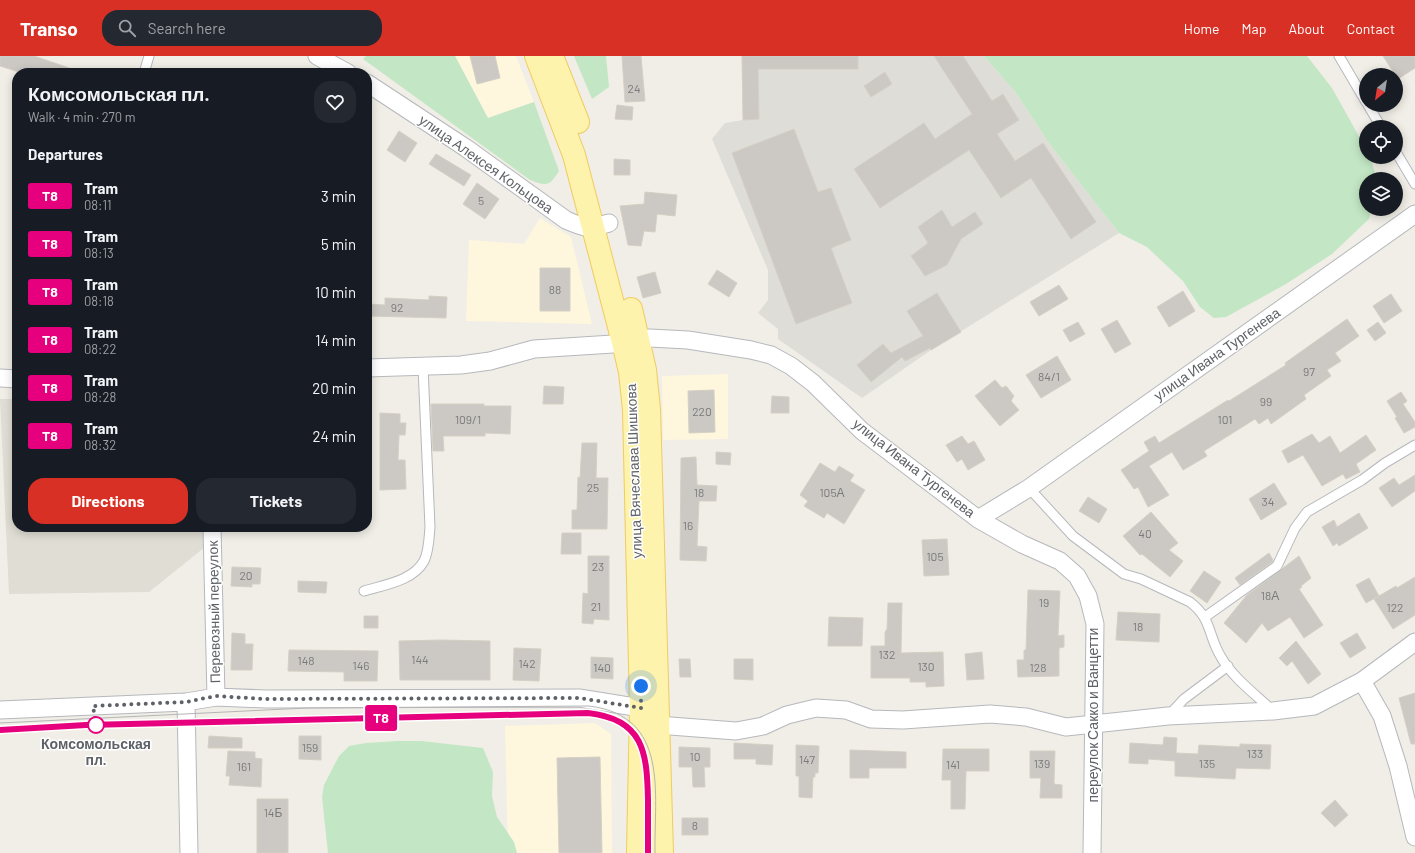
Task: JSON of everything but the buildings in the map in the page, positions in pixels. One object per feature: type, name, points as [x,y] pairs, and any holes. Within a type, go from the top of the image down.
[{"type":"main road","name":"улица Вячеслава Шишкова","points":[[536,56],[601,225]]},
{"type":"main road","name":"улица Вячеслава Шишкова","points":[[552,56],[588,150],[601,225],[631,340],[645,370],[649,409],[657,725],[662,853]]},
{"type":"main road","name":"улица Вячеслава Шишкова","points":[[631,340],[630,372],[634,410],[641,708],[638,853]]},
{"type":"street","points":[[317,56],[339,68]]},
{"type":"street","name":"улица Алексея Кольцова","points":[[372,86],[466,148],[566,220],[583,228],[601,225]]},
{"type":"street","name":"улица Ивана Тургенева","points":[[372,368],[468,364],[490,361],[534,349],[662,337],[751,350],[771,355],[791,366],[813,383],[862,431],[978,518],[1029,488],[1415,214]]},
{"type":"street","points":[[0,378],[12,379]]},
{"type":"street","name":"переулок Сакко и Ванцетти","points":[[978,518],[1022,544],[1060,561],[1077,576],[1088,596],[1094,624],[1092,853]]},
{"type":"street","name":"Перевозный переулок","points":[[212,532],[216,696]]},
{"type":"street","points":[[657,725],[736,731],[763,726],[787,715],[816,708],[846,710],[871,719],[903,720],[990,714],[1026,717],[1066,727],[1168,716],[1274,711],[1314,706],[1362,681],[1415,642]]},
{"type":"street","points":[[1362,681],[1382,716],[1387,729],[1398,766],[1415,837]]},
{"type":"street","points":[[0,710],[186,702],[216,696],[265,699],[579,698],[641,708]]},
{"type":"street","points":[[186,702],[190,853]]},
{"type":"lane","points":[[145,68],[149,56]]},
{"type":"lane","points":[[1339,56],[1359,90]]},
{"type":"lane","points":[[1403,164],[1415,184]]},
{"type":"lane","points":[[364,591],[405,578],[416,570],[424,561],[428,546],[430,527],[423,366]]},
{"type":"lane","points":[[1206,617],[1277,566],[1295,528],[1307,512],[1362,480],[1385,463],[1415,445]]},
{"type":"lane","points":[[1029,488],[1073,536],[1124,574],[1142,579],[1190,602],[1206,617],[1212,637],[1221,657],[1228,666],[1274,711]]},
{"type":"lane","points":[[1168,716],[1184,699],[1228,666]]},
{"type":"shaded area","points":[[455,56],[516,56],[534,102],[488,118]]},
{"type":"shaded area","points":[[742,56],[984,56],[1016,93],[1048,142],[1119,233],[931,350],[862,398],[778,339],[778,329],[758,313],[768,300],[768,270],[712,139],[725,123],[743,120]]},
{"type":"shaded area","points":[[540,218],[571,237],[592,324],[466,321],[469,240],[524,244]]},
{"type":"shaded area","points":[[728,374],[728,439],[663,440],[662,376]]},
{"type":"shaded area","points":[[0,399],[12,399],[12,532],[204,532],[205,547],[149,592],[9,594]]},
{"type":"shaded area","points":[[595,723],[611,734],[612,853],[508,853],[505,726]]},
{"type":"green space","points":[[366,56],[455,56],[488,118],[534,102],[559,171],[553,180],[547,184],[530,180],[363,59]]},
{"type":"green space","points":[[574,56],[606,56],[609,87],[592,99]]},
{"type":"green space","points":[[984,56],[1307,56],[1332,88],[1359,136],[1359,164],[1372,164],[1375,172],[1359,172],[1359,216],[1370,216],[1369,219],[1332,254],[1286,284],[1226,317],[1214,318],[1200,307],[1183,281],[1147,247],[1119,233],[1048,142],[1016,93]]},
{"type":"green space","points":[[421,741],[483,748],[493,772],[492,796],[497,817],[514,842],[517,853],[328,853],[322,797],[324,785],[339,756],[349,746],[366,743]]},
{"type":"tram line","points":[[0,723],[307,708],[589,706],[615,713],[633,725],[645,741],[652,761],[655,783],[655,853]]},
{"type":"tram line","name":"T8","points":[[0,730],[86,725],[588,713],[603,714],[627,726],[636,736],[643,748],[648,775],[648,853]]},
{"type":"tram line","points":[[0,730],[86,725],[589,713],[607,716],[620,722],[631,730],[638,740],[643,752],[646,765],[648,797],[648,853]]},
{"type":"place","name":"Комсомольская пл.","points":[[96,725]]},
{"type":"route","points":[[96,725],[93,706],[186,702],[216,696],[265,699],[579,698],[641,708],[641,686]]}]
